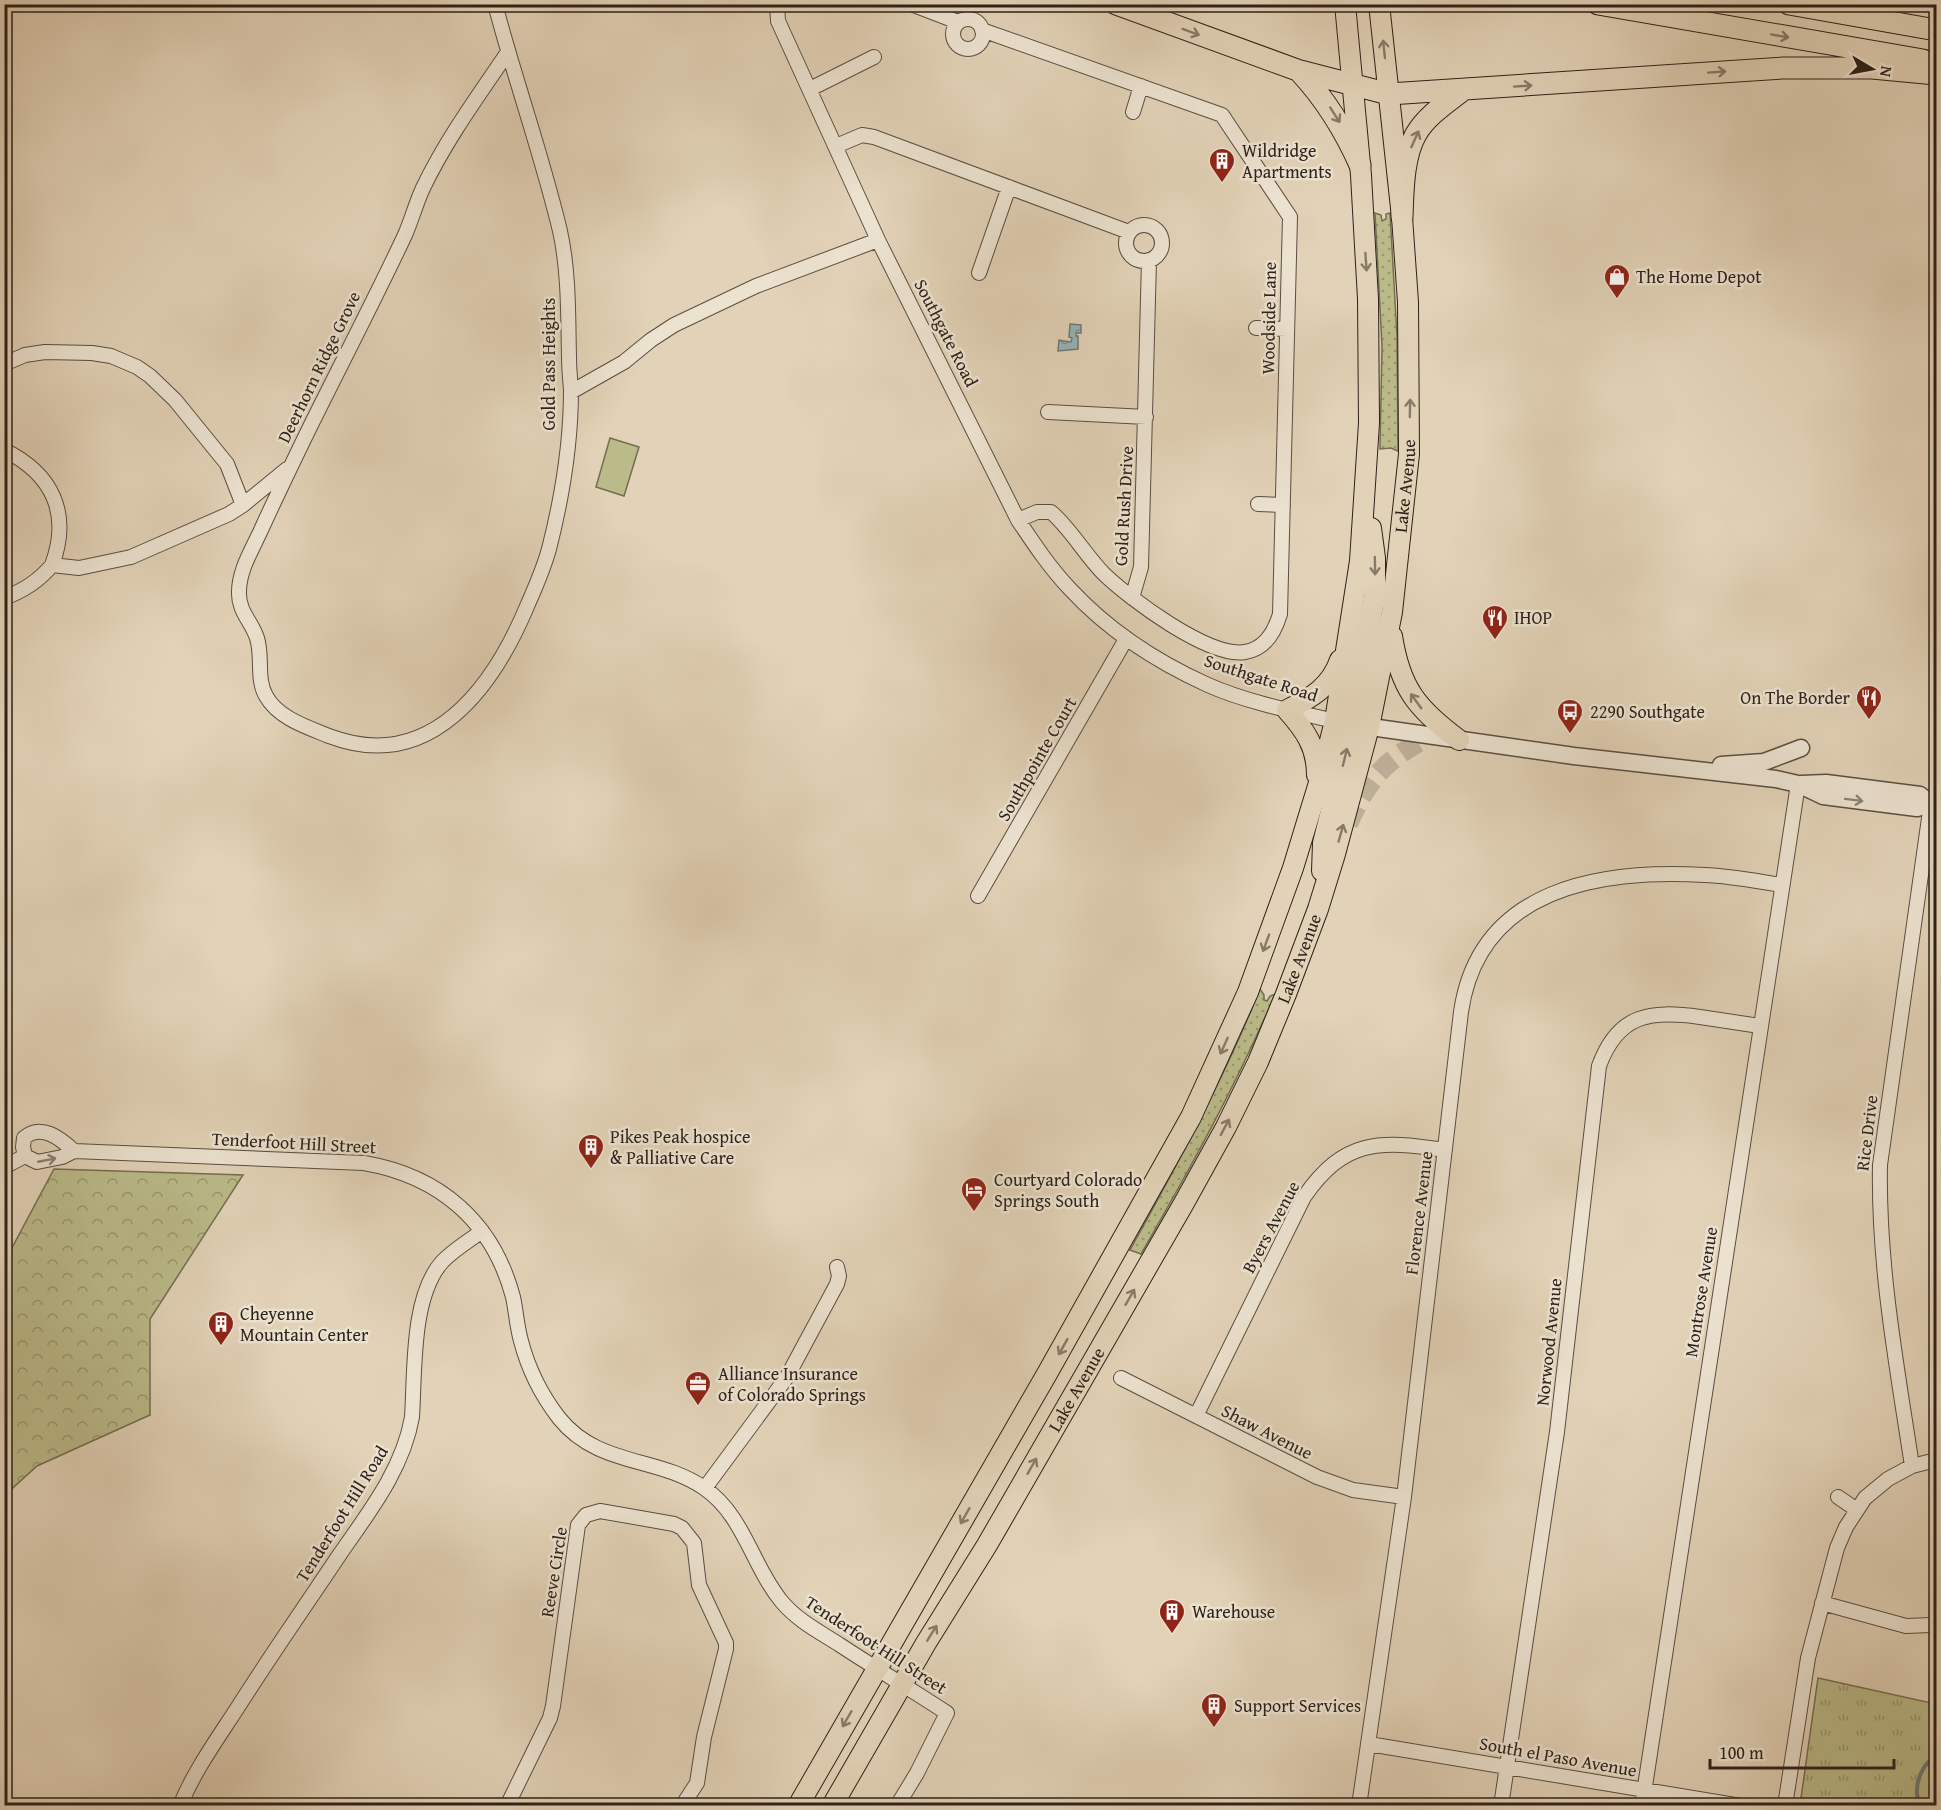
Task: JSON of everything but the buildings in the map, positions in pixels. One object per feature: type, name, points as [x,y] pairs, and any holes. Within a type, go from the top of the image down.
[{"type":"highway","points":[[1116,4],[1300,71],[1389,94],[1783,68],[1872,68],[1936,74]]},
{"type":"highway","points":[[1598,4],[1936,62]]},
{"type":"highway","points":[[1789,4],[1936,30]]},
{"type":"highway","points":[[1860,4],[1936,25]]},
{"type":"highway","points":[[1300,71],[1332,110],[1344,129],[1360,165]]},
{"type":"highway","points":[[1402,217],[1404,186],[1416,134],[1431,117],[1464,89]]},
{"type":"main road","name":"Lake Avenue","points":[[832,1806],[926,1643],[987,1545],[1179,1213],[1226,1127],[1258,1062],[1286,994],[1335,854],[1352,724],[1348,639],[1360,561],[1366,487],[1370,357],[1360,165],[1345,4]]},
{"type":"main road","name":"Lake Avenue","points":[[798,1806],[1048,1372],[1191,1117],[1248,992],[1293,868],[1318,787],[1352,724],[1390,623],[1398,571],[1409,454],[1408,302],[1402,217],[1379,4]]},
{"type":"main road","points":[[1352,724],[1375,593],[1375,558],[1366,487]]},
{"type":"main road","points":[[1390,623],[1395,657],[1410,692],[1425,713],[1459,740]]},
{"type":"main road","points":[[1318,787],[1317,765],[1311,742],[1304,729],[1287,710],[1310,699],[1331,679],[1339,665],[1348,639]]},
{"type":"street","name":"Gold Pass Heights","points":[[291,465],[239,577],[238,599],[257,639],[262,687],[267,698],[276,710],[295,721],[347,742],[370,746],[397,744],[424,733],[461,711],[486,683],[510,645],[549,549],[563,475],[571,392],[569,320],[560,234],[495,4]]},
{"type":"street","name":"Southgate Road","points":[[777,4],[778,21],[878,240],[1018,520],[1047,562],[1071,590],[1126,639],[1156,658],[1210,686],[1287,710],[1352,724],[1574,756],[1680,767],[1776,779],[1798,784],[1826,783],[1920,795],[1934,804]]},
{"type":"street","points":[[911,4],[958,21],[970,19],[980,24],[982,39],[974,48],[963,49],[955,44],[952,31],[958,21]]},
{"type":"street","name":"Woodside Lane","points":[[982,30],[1222,115],[1290,217],[1280,614],[1271,635],[1254,650],[1233,652],[1218,649],[1183,631],[1132,598]]},
{"type":"street","name":"Deerhorn Ridge Grove","points":[[52,565],[79,568],[131,557],[229,514],[291,465],[406,231],[423,188],[459,125],[508,52]]},
{"type":"street","points":[[810,88],[874,57]]},
{"type":"street","points":[[1133,112],[1141,86]]},
{"type":"street","points":[[836,146],[862,135],[874,136],[1129,232]]},
{"type":"street","points":[[978,273],[1009,188]]},
{"type":"street","points":[[1142,225],[1152,227],[1157,231],[1161,240],[1158,253],[1149,260],[1137,259],[1128,251],[1126,242],[1129,232],[1142,225]]},
{"type":"street","points":[[571,392],[624,362],[674,325],[756,286],[878,240]]},
{"type":"street","name":"Gold Rush Drive","points":[[1018,520],[1037,512],[1051,512],[1095,565],[1132,598],[1141,567],[1149,260]]},
{"type":"street","points":[[1256,328],[1287,329]]},
{"type":"street","points":[[4,364],[25,355],[45,352],[92,353],[111,356],[136,367],[150,376],[175,400],[228,464],[243,505]]},
{"type":"street","points":[[1048,412],[1146,417]]},
{"type":"street","points":[[4,450],[23,459],[37,472],[54,497],[59,516],[60,534],[52,565],[44,576],[28,587],[4,598]]},
{"type":"street","points":[[1258,504],[1283,505]]},
{"type":"street","name":"Southpointe Court","points":[[978,896],[1126,639]]},
{"type":"street","points":[[1680,767],[1764,762],[1801,748]]},
{"type":"street","name":"Montrose Avenue","points":[[1642,1806],[1798,784]]},
{"type":"street","name":"Rice Drive","points":[[1912,1466],[1889,1308],[1880,1221],[1880,1166],[1934,804]]},
{"type":"street","name":"Florence Avenue","points":[[1359,1806],[1404,1497],[1463,996],[1474,965],[1492,937],[1515,913],[1559,891],[1576,886],[1618,878],[1668,874],[1699,874],[1782,885]]},
{"type":"street","name":"Norwood Avenue","points":[[1502,1806],[1557,1432],[1599,1066],[1612,1039],[1632,1021],[1646,1016],[1676,1014],[1760,1026]]},
{"type":"street","points":[[4,1167],[25,1156],[24,1138],[37,1131],[44,1131],[62,1139],[74,1151]]},
{"type":"street","name":"Byers Avenue","points":[[1196,1416],[1304,1197],[1322,1172],[1346,1155],[1375,1145],[1407,1144],[1445,1150]]},
{"type":"street","name":"Tenderfoot Hill Street","points":[[25,1156],[32,1161],[45,1162],[74,1151],[353,1162],[382,1166],[410,1175],[441,1191],[470,1216],[494,1248],[510,1288],[525,1356],[546,1399],[569,1430],[593,1447],[679,1476],[705,1488],[729,1510],[762,1572],[783,1603],[795,1616],[947,1713],[917,1773],[897,1806]]},
{"type":"street","name":"Tenderfoot Hill Road","points":[[180,1806],[220,1735],[398,1464],[412,1418],[419,1317],[429,1280],[443,1261],[482,1231]]},
{"type":"street","points":[[705,1488],[787,1377],[837,1284],[839,1276],[837,1267]]},
{"type":"street","name":"Shaw Avenue","points":[[1121,1378],[1334,1484],[1370,1493],[1404,1497]]},
{"type":"street","points":[[1785,1806],[1803,1679],[1837,1548],[1846,1527],[1865,1498],[1882,1483],[1912,1466],[1936,1460]]},
{"type":"street","points":[[1838,1497],[1857,1510]]},
{"type":"street","name":"Reeve Circle","points":[[507,1806],[550,1719],[578,1526],[586,1515],[600,1511],[674,1524],[689,1535],[694,1543],[699,1585],[726,1643],[704,1737],[698,1783],[682,1806]]},
{"type":"street","points":[[1822,1603],[1906,1626],[1931,1625]]},
{"type":"street","name":"South el Paso Avenue","points":[[1369,1744],[1741,1806]]},
{"type":"green space","points":[[1375,213],[1381,215],[1382,221],[1386,219],[1386,214],[1390,213],[1397,336],[1398,451],[1391,448],[1380,449],[1382,346]]},
{"type":"green space","points":[[610,438],[639,447],[624,496],[596,487]]},
{"type":"green space","points":[[1260,989],[1264,1000],[1267,1001],[1275,994],[1229,1093],[1141,1254],[1130,1250],[1215,1089]]},
{"type":"green space","points":[[54,1169],[243,1175],[150,1319],[150,1415],[37,1466],[5,1495],[5,1261]]},
{"type":"green space","points":[[1818,1678],[1936,1704],[1936,1805],[1800,1805]]},
{"type":"water","points":[[1070,324],[1081,325],[1081,333],[1076,333],[1078,349],[1058,351],[1059,340],[1071,342]]},
{"type":"waterway","points":[[1920,1806],[1917,1794],[1918,1780],[1922,1770],[1936,1756]]},
{"type":"tunnel","points":[[1348,824],[1363,794],[1380,772],[1390,762],[1429,736]]},
{"type":"place","name":"Wildridge Apartments","points":[[1222,184]]},
{"type":"place","name":"The Home Depot","points":[[1617,300]]},
{"type":"place","name":"IHOP","points":[[1495,641]]},
{"type":"place","name":"On The Border","points":[[1869,721]]},
{"type":"place","name":"2290 Southgate","points":[[1570,735]]},
{"type":"place","name":"Pikes Peak hospice & Palliative Care","points":[[591,1170]]},
{"type":"place","name":"Courtyard Colorado Springs South","points":[[974,1213]]},
{"type":"place","name":"Cheyenne Mountain Center","points":[[221,1347]]},
{"type":"place","name":"Alliance Insurance of Colorado Springs","points":[[698,1407]]},
{"type":"place","name":"Warehouse","points":[[1172,1635]]},
{"type":"place","name":"Support Services","points":[[1214,1729]]}]
